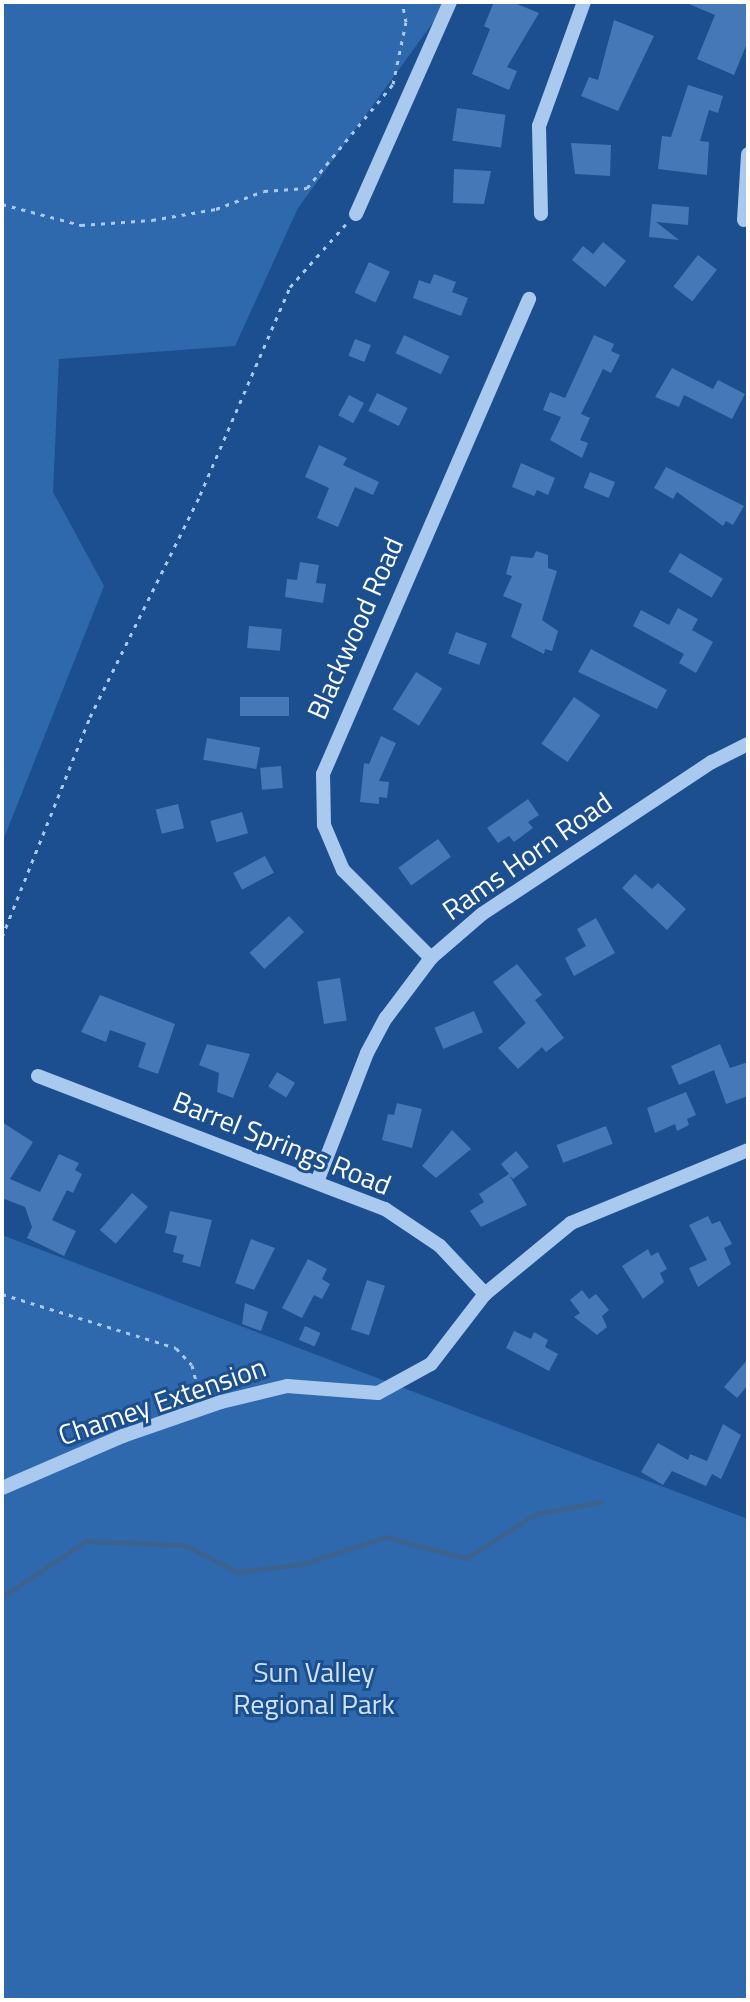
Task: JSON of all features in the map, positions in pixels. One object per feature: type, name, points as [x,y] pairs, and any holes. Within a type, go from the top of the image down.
[{"type":"street","points":[[356,214],[450,2]]},
{"type":"street","points":[[541,214],[539,126],[584,2]]},
{"type":"street","points":[[744,220],[748,154]]},
{"type":"street","name":"Blackwood Road","points":[[431,958],[343,870],[324,825],[323,774],[529,299]]},
{"type":"street","name":"Rams Horn Road","points":[[317,1182],[367,1053],[400,997],[431,958],[482,914],[712,762],[748,744]]},
{"type":"street","name":"Barrel Springs Road","points":[[38,1076],[317,1182],[414,1226],[485,1294]]},
{"type":"street","points":[[485,1294],[571,1223],[748,1150]]},
{"type":"street","name":"Chamey Extension","points":[[2,1488],[204,1408],[287,1386],[378,1393],[431,1364],[485,1294]]},
{"type":"path","points":[[2,204],[81,225],[165,218],[216,209],[264,191],[307,188],[393,84],[406,22],[402,2]]},
{"type":"path","points":[[2,937],[90,717],[200,495],[290,287],[356,214]]},
{"type":"path","points":[[2,1294],[176,1348],[192,1365],[204,1408]]},
{"type":"green space","points":[[2,2],[448,2],[298,208],[235,346],[59,359],[53,492],[104,586],[2,843]]},
{"type":"green space","name":"Sun Valley Regional Park","points":[[2,1235],[748,1519],[748,2000],[2,2000]]},
{"type":"building","points":[[494,2],[512,2],[539,13],[507,67],[517,71],[509,90],[472,74],[490,29],[484,26]]},
{"type":"building","points":[[684,2],[748,2],[748,41],[734,75],[697,59],[715,15]]},
{"type":"building","points":[[614,20],[654,36],[618,111],[581,96],[589,77],[598,80]]},
{"type":"building","points":[[688,85],[723,96],[718,113],[709,110],[700,141],[709,142],[707,175],[658,169],[662,136],[671,137]]},
{"type":"building","points":[[457,108],[506,115],[501,147],[452,141]]},
{"type":"building","points":[[571,143],[611,145],[610,176],[575,174]]},
{"type":"building","points":[[454,169],[491,171],[484,204],[453,203]]},
{"type":"building","points":[[652,204],[689,207],[688,225],[656,222],[679,240],[649,237]]},
{"type":"building","points":[[603,242],[626,261],[605,287],[572,260],[583,246],[593,254]]},
{"type":"building","points":[[698,255],[717,270],[692,301],[673,287]]},
{"type":"building","points":[[369,262],[390,272],[375,303],[355,293]]},
{"type":"building","points":[[434,274],[456,282],[452,292],[468,298],[461,316],[413,298],[419,280],[430,284]]},
{"type":"building","points":[[404,335],[449,356],[441,374],[396,353]]},
{"type":"building","points":[[594,335],[614,344],[611,351],[620,355],[611,373],[603,369],[581,414],[590,418],[580,440],[588,443],[582,458],[550,440],[561,417],[543,410],[550,392],[565,398]]},
{"type":"building","points":[[355,339],[371,345],[364,362],[349,356]]},
{"type":"building","points":[[672,368],[713,389],[718,380],[745,394],[732,419],[684,395],[679,407],[655,397]]},
{"type":"building","points":[[377,393],[408,408],[399,426],[368,411]]},
{"type":"building","points":[[349,395],[364,403],[353,423],[338,415]]},
{"type":"building","points":[[319,445],[347,458],[343,465],[379,482],[373,495],[355,487],[338,527],[317,518],[329,488],[305,477]]},
{"type":"building","points":[[521,463],[555,478],[548,495],[537,490],[534,496],[512,487]]},
{"type":"building","points":[[666,467],[744,506],[733,525],[726,521],[723,526],[677,492],[673,499],[654,488]]},
{"type":"building","points":[[590,472],[615,482],[609,498],[584,488]]},
{"type":"building","points":[[536,551],[548,555],[548,568],[557,571],[542,620],[558,631],[552,651],[545,649],[544,654],[511,637],[522,604],[503,596],[512,576],[506,574],[511,556],[533,558]]},
{"type":"building","points":[[680,553],[723,579],[712,598],[669,572]]},
{"type":"building","points":[[300,562],[319,565],[316,583],[326,584],[323,603],[285,597],[287,579],[297,580]]},
{"type":"building","points":[[678,608],[698,619],[692,630],[713,642],[696,673],[679,663],[684,654],[633,626],[641,610],[669,625]]},
{"type":"building","points":[[249,626],[282,629],[280,651],[247,648]]},
{"type":"building","points":[[456,632],[487,643],[479,665],[448,654]]},
{"type":"building","points":[[591,649],[667,690],[657,709],[578,672]]},
{"type":"building","points":[[416,672],[442,688],[419,726],[393,709]]},
{"type":"building","points":[[240,697],[289,697],[289,716],[240,716]]},
{"type":"building","points":[[574,697],[600,715],[568,762],[541,744]]},
{"type":"building","points":[[381,736],[396,743],[379,781],[389,782],[387,798],[379,797],[379,804],[360,802],[364,763],[369,764]]},
{"type":"building","points":[[207,738],[260,747],[256,769],[203,760]]},
{"type":"building","points":[[281,766],[283,788],[262,790],[260,768]]},
{"type":"building","points":[[528,799],[539,815],[528,822],[533,828],[514,842],[509,836],[498,843],[487,828]]},
{"type":"building","points":[[178,804],[184,828],[162,834],[156,810]]},
{"type":"building","points":[[242,812],[248,833],[216,842],[210,821]]},
{"type":"building","points":[[438,839],[451,857],[411,886],[398,868]]},
{"type":"building","points":[[265,856],[274,873],[242,890],[233,873]]},
{"type":"building","points":[[635,874],[652,889],[658,883],[686,909],[667,930],[622,888]]},
{"type":"building","points":[[289,916],[304,932],[265,969],[250,953]]},
{"type":"building","points":[[596,918],[615,953],[574,976],[565,958],[586,946],[577,929]]},
{"type":"building","points":[[517,964],[542,995],[535,1000],[564,1038],[546,1052],[542,1047],[518,1069],[498,1048],[526,1023],[493,982]]},
{"type":"building","points":[[340,978],[347,1020],[324,1024],[317,982]]},
{"type":"building","points":[[100,995],[175,1024],[158,1074],[138,1067],[146,1043],[110,1030],[106,1042],[81,1032]]},
{"type":"building","points":[[474,1011],[483,1032],[443,1049],[434,1028]]},
{"type":"building","points":[[207,1044],[250,1054],[233,1098],[217,1092],[219,1073],[199,1065]]},
{"type":"building","points":[[720,1044],[730,1068],[748,1062],[748,1096],[726,1104],[714,1070],[679,1085],[671,1066]]},
{"type":"building","points":[[277,1072],[295,1083],[286,1097],[268,1087]]},
{"type":"building","points":[[686,1092],[696,1115],[687,1119],[689,1125],[677,1131],[675,1124],[655,1133],[647,1108]]},
{"type":"building","points":[[397,1103],[422,1109],[412,1148],[382,1140],[388,1114],[394,1115]]},
{"type":"building","points":[[2,1122],[33,1142],[10,1179],[40,1192],[59,1154],[79,1163],[75,1170],[82,1174],[73,1193],[67,1190],[52,1220],[76,1231],[64,1256],[27,1238],[32,1227],[25,1207],[2,1198]]},
{"type":"building","points":[[606,1126],[613,1144],[563,1163],[557,1145]]},
{"type":"building","points":[[452,1130],[471,1149],[436,1178],[422,1166]]},
{"type":"building","points":[[516,1151],[529,1167],[513,1179],[509,1175],[527,1205],[481,1227],[470,1211],[484,1202],[479,1194],[509,1174],[501,1164]]},
{"type":"building","points":[[132,1193],[148,1207],[116,1244],[100,1230]]},
{"type":"building","points":[[170,1211],[212,1220],[200,1267],[182,1262],[184,1255],[173,1252],[177,1236],[165,1233]]},
{"type":"building","points":[[708,1216],[712,1224],[720,1221],[732,1244],[724,1248],[731,1264],[698,1287],[689,1268],[707,1260],[689,1225]]},
{"type":"building","points":[[251,1239],[275,1248],[254,1290],[235,1283]]},
{"type":"building","points":[[648,1249],[651,1256],[658,1252],[667,1269],[660,1273],[664,1282],[643,1299],[622,1266]]},
{"type":"building","points":[[308,1259],[327,1269],[322,1279],[330,1284],[322,1299],[314,1295],[302,1318],[282,1308]]},
{"type":"building","points":[[367,1280],[385,1286],[369,1335],[351,1329]]},
{"type":"building","points":[[582,1290],[589,1299],[596,1294],[609,1310],[602,1316],[607,1327],[597,1335],[574,1317],[580,1313],[570,1300]]},
{"type":"building","points":[[245,1303],[268,1312],[261,1331],[242,1324]]},
{"type":"building","points":[[305,1326],[321,1333],[314,1347],[299,1340]]},
{"type":"building","points":[[514,1331],[531,1339],[534,1332],[548,1340],[545,1347],[558,1354],[549,1371],[506,1348]]},
{"type":"building","points":[[748,1359],[748,1385],[737,1398],[724,1387]]},
{"type":"building","points":[[723,1424],[741,1435],[721,1479],[712,1474],[706,1486],[672,1471],[663,1485],[641,1472],[658,1443],[688,1460],[690,1454],[707,1461]]},
{"type":"waterway","points":[[2,1597],[86,1541],[185,1545],[237,1572],[302,1564],[385,1537],[467,1558],[535,1514],[601,1502]]}]
